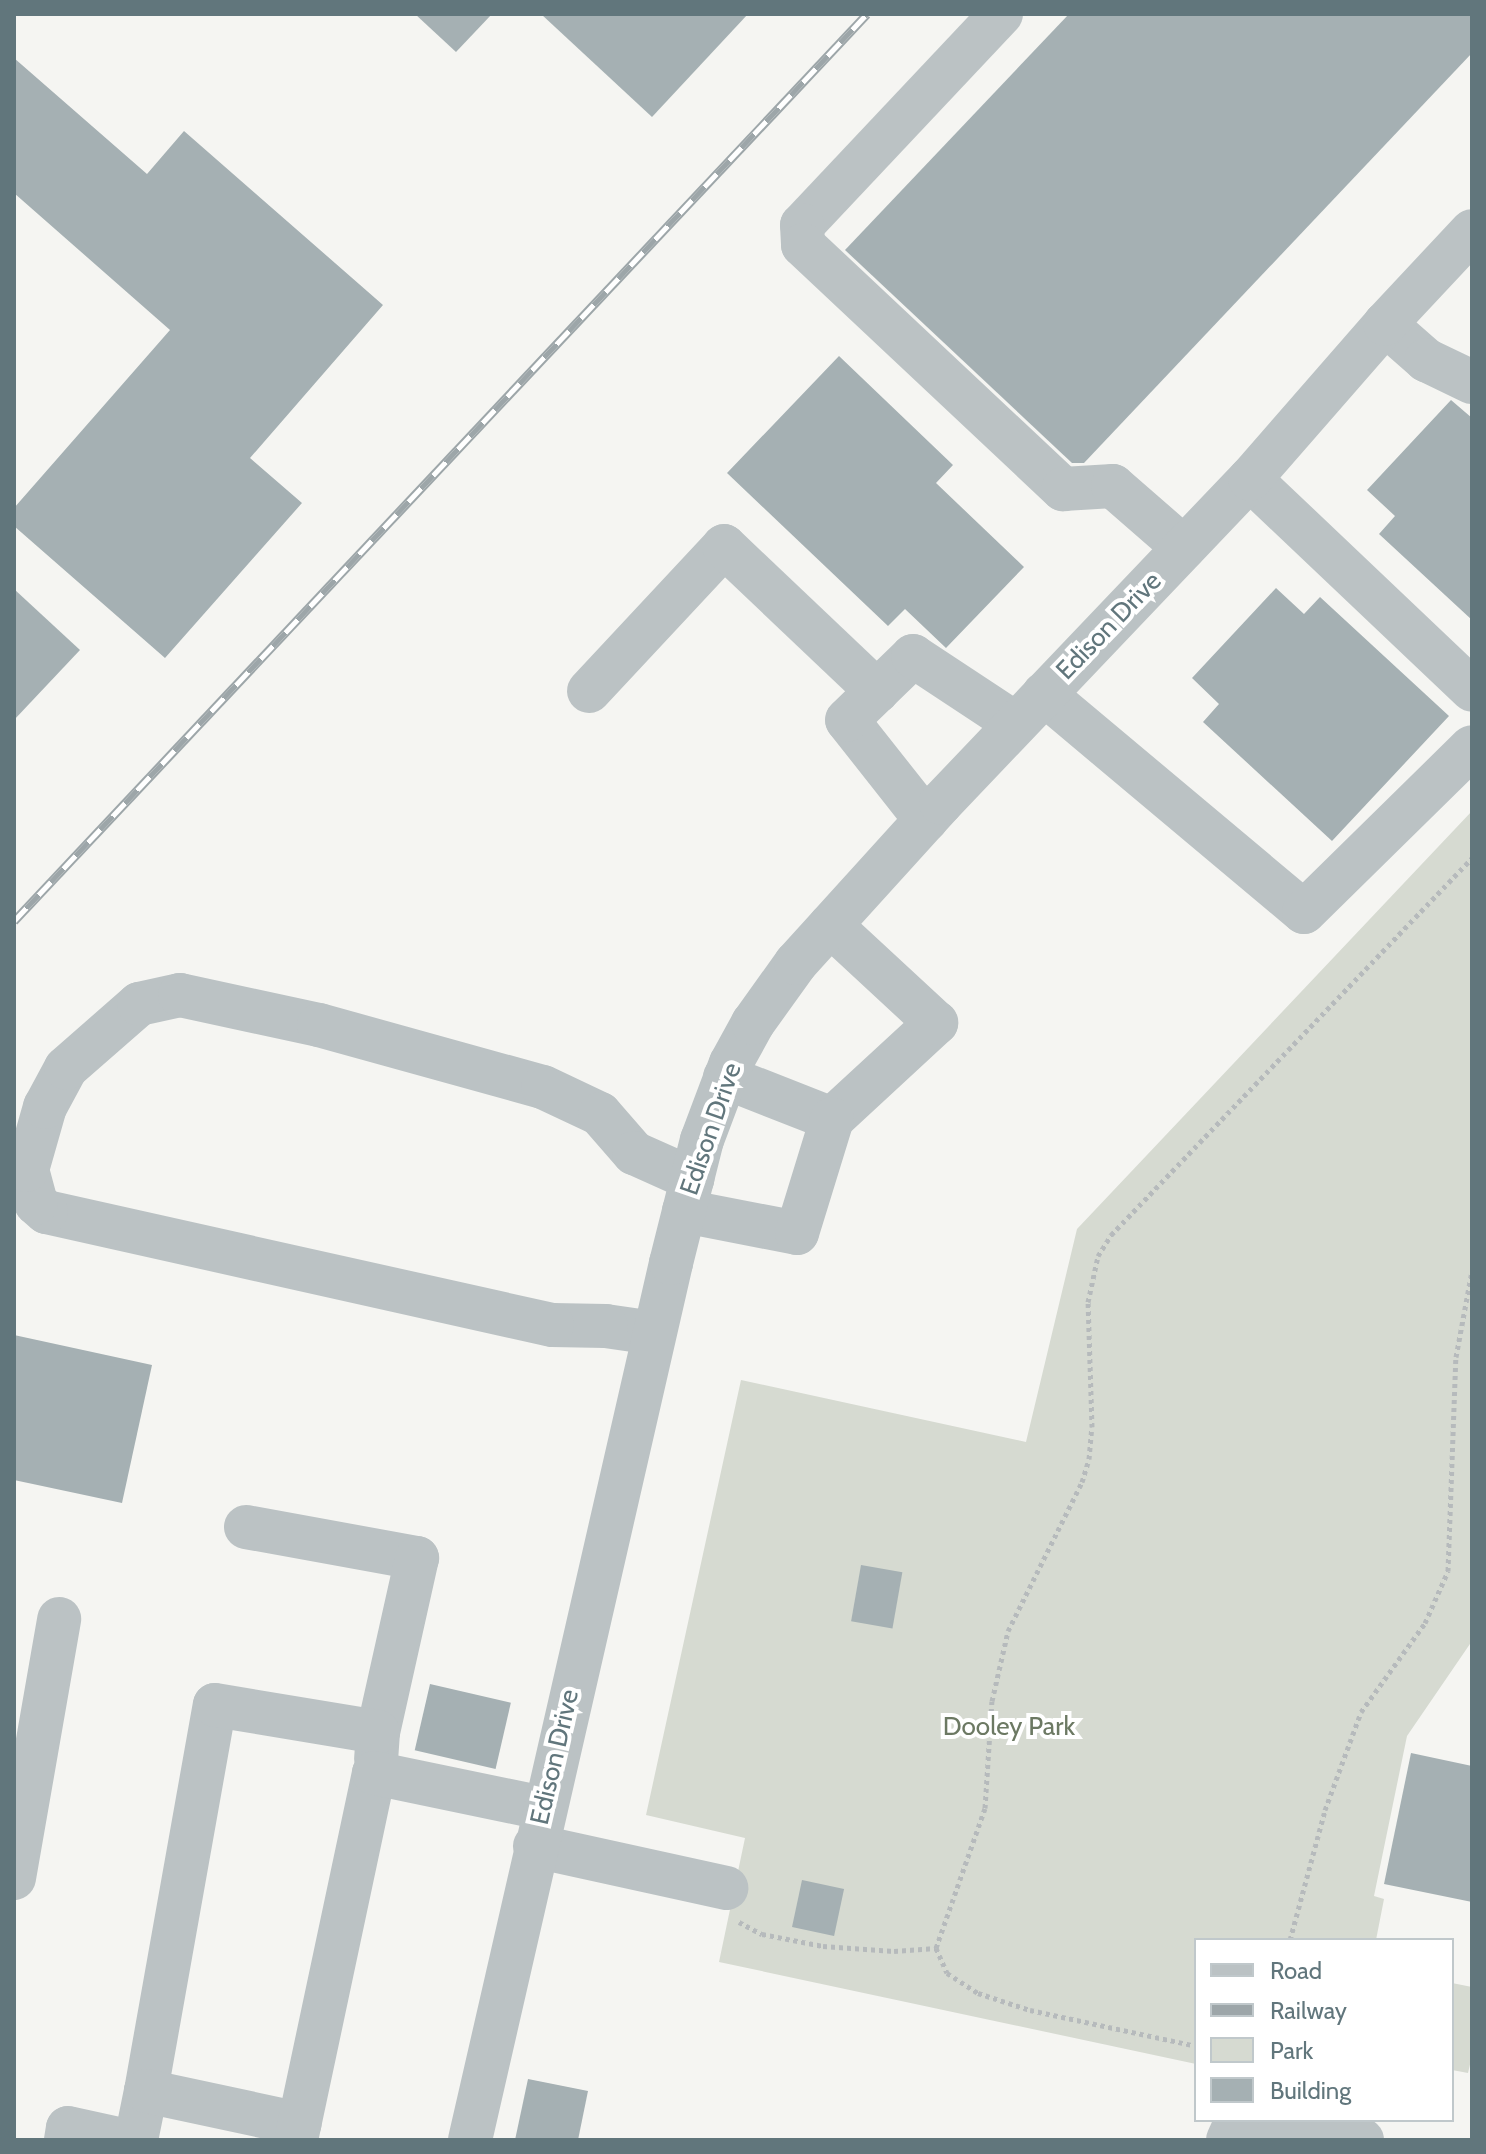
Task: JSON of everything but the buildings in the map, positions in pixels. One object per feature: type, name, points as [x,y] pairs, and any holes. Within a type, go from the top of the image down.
[{"type":"street","points":[[1001,14],[802,225],[803,245],[1063,489],[1113,486],[1184,548]]},
{"type":"street","name":"Edison Drive","points":[[470,2140],[539,1827],[688,1195],[725,1077],[753,1023],[796,963],[830,925],[1030,709],[1250,479],[1385,324],[1472,231]]},
{"type":"street","points":[[1385,324],[1426,360],[1472,382]]},
{"type":"street","points":[[1250,479],[1472,690]]},
{"type":"street","points":[[589,691],[724,546],[877,691]]},
{"type":"street","points":[[926,820],[847,720],[913,656],[1030,709],[1304,912],[1472,747]]},
{"type":"street","points":[[654,1333],[606,1326],[552,1325],[46,1212],[36,1203],[27,1170],[45,1107],[66,1068],[139,1004],[180,995],[319,1025],[543,1087],[600,1114],[634,1153],[688,1195],[797,1233],[832,1119],[936,1023],[830,925]]},
{"type":"street","points":[[725,1077],[832,1119]]},
{"type":"street","points":[[146,2091],[298,2132],[417,1558],[246,1527]]},
{"type":"street","points":[[14,1878],[59,1619]]},
{"type":"street","points":[[136,2140],[215,1705],[376,1752],[539,1827],[726,1888]]},
{"type":"street","points":[[1273,2122],[1362,2140]]},
{"type":"street","points":[[66,2140],[68,2128],[123,2140]]},
{"type":"path","points":[[1194,2046],[1030,2010],[978,1993],[947,1973],[936,1948],[985,1808],[992,1701],[1008,1631],[1082,1482],[1089,1459],[1092,1427],[1088,1302],[1098,1256],[1111,1235],[1472,858]]},
{"type":"path","points":[[1291,1938],[1325,1810],[1361,1712],[1425,1623],[1448,1571],[1456,1357],[1472,1271]]},
{"type":"path","points":[[726,1888],[720,1916],[762,1934],[838,1947],[894,1951],[936,1948]]},
{"type":"green space","name":"Dooley Park","points":[[1472,811],[1472,1641],[1407,1736],[1374,1896],[1384,1899],[1376,1938],[1194,1938],[1194,2064],[719,1962],[745,1838],[646,1815],[741,1380],[1026,1442],[1077,1229]]},
{"type":"green space","points":[[1454,1983],[1472,1987],[1472,2056],[1468,2073],[1454,2070]]},
{"type":"railway","points":[[14,921],[867,14]]}]
